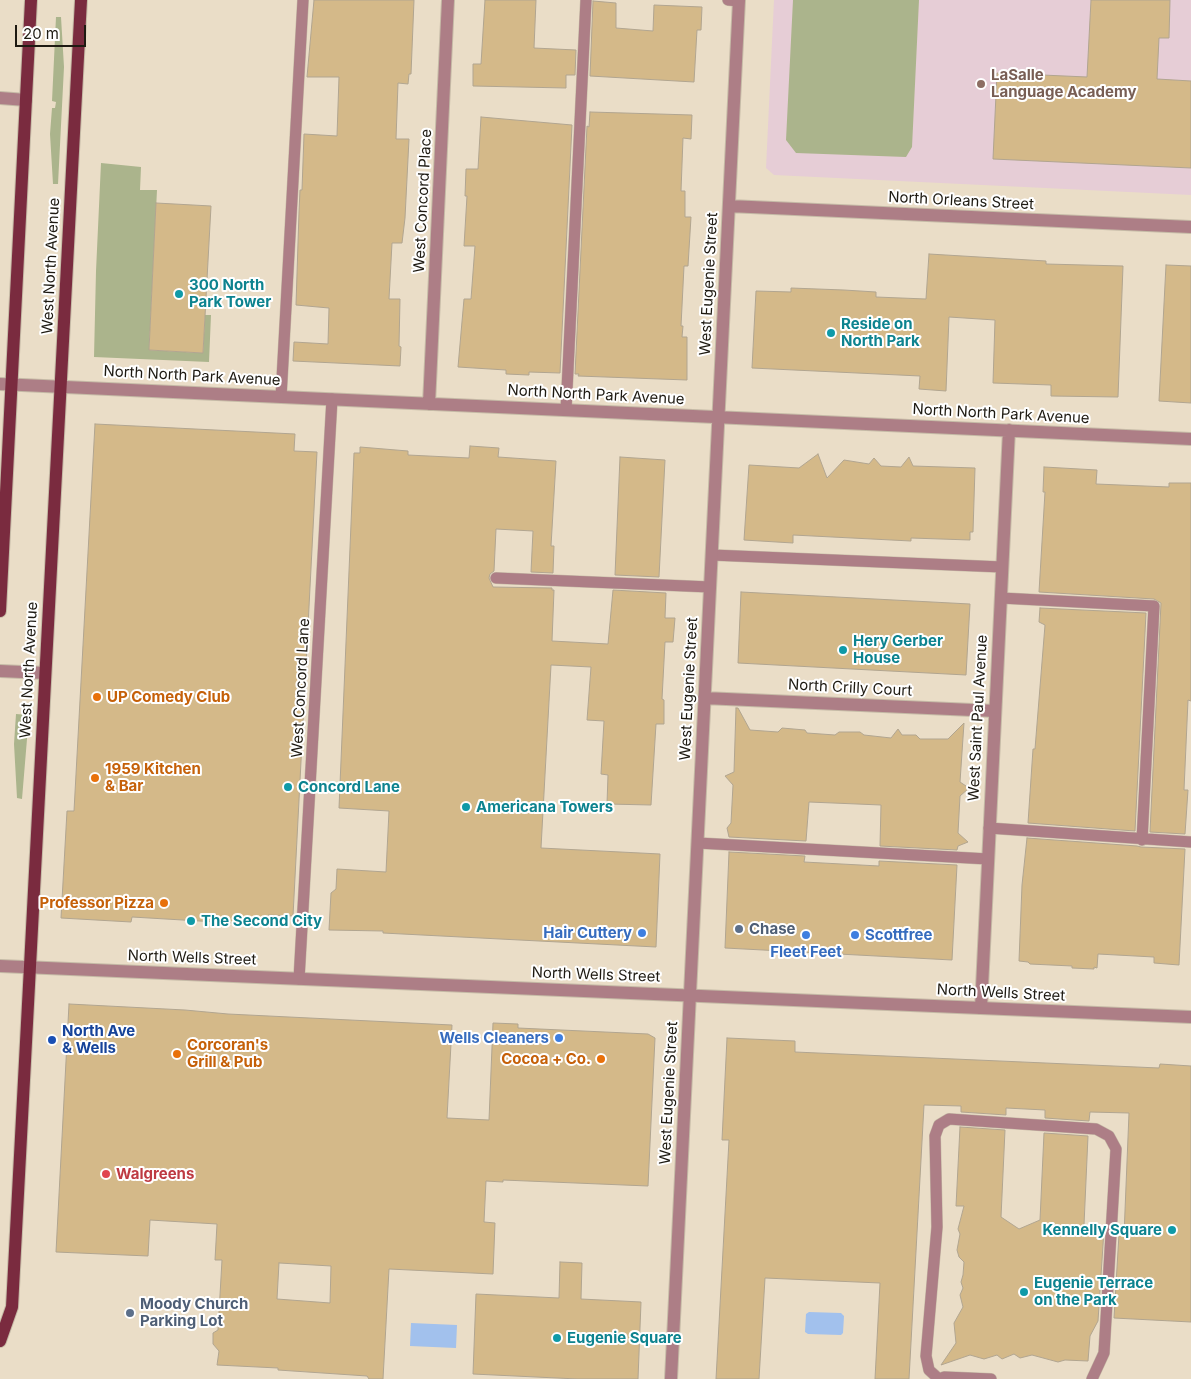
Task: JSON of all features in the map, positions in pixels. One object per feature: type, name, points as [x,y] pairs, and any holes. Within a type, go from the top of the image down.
[{"type":"main road","points":[[0,611],[5,384],[26,100],[31,0]]},
{"type":"main road","name":"West North Avenue","points":[[0,1341],[12,1307],[81,0]]},
{"type":"street","name":"West Concord Place","points":[[429,404],[448,0]]},
{"type":"street","name":"West Eugenie Street","points":[[671,1379],[739,0]]},
{"type":"street","points":[[0,98],[26,100]]},
{"type":"street","name":"North Orleans Street","points":[[730,206],[1191,227]]},
{"type":"street","name":"North North Park Avenue","points":[[5,384],[1191,439]]},
{"type":"street","name":"West Saint Paul Avenue","points":[[980,1008],[1009,430]]},
{"type":"street","points":[[0,671],[45,673]]},
{"type":"street","name":"North Crilly Court","points":[[704,698],[995,711]]},
{"type":"street","name":"North Wells Street","points":[[0,966],[1191,1017]]},
{"type":"lane","points":[[281,397],[303,0]]},
{"type":"lane","points":[[566,410],[586,0]]},
{"type":"lane","points":[[728,0],[739,0]]},
{"type":"lane","name":"West Concord Lane","points":[[299,979],[332,399]]},
{"type":"lane","points":[[712,554],[1002,568]]},
{"type":"lane","points":[[496,578],[710,587]]},
{"type":"lane","points":[[1000,598],[1154,606],[1142,840]]},
{"type":"lane","points":[[989,828],[1191,842]]},
{"type":"lane","points":[[698,843],[988,859]]},
{"type":"lane","points":[[992,1379],[944,1377],[939,1379],[930,1370],[926,1356],[937,1228],[936,1136],[939,1126],[949,1119],[1096,1129],[1109,1136],[1116,1149],[1104,1352],[1092,1379]]},
{"type":"shaded area","name":"LaSalle Language Academy","points":[[774,0],[1191,0],[1191,195],[774,175],[766,168]]},
{"type":"green space","points":[[793,0],[919,0],[912,147],[906,157],[796,153],[786,140]]},
{"type":"green space","points":[[56,17],[61,17],[64,67],[58,184],[53,184],[50,134],[52,108],[55,108],[56,102],[52,101]]},
{"type":"green space","points":[[101,163],[141,167],[140,190],[157,190],[149,350],[203,353],[205,315],[211,315],[209,362],[94,357]]},
{"type":"green space","points":[[16,714],[29,715],[22,799],[17,798],[14,744]]},
{"type":"water","points":[[809,1312],[841,1313],[844,1316],[843,1333],[841,1335],[808,1334],[805,1332],[806,1314]]},
{"type":"water","points":[[411,1323],[457,1325],[456,1348],[410,1346]]},
{"type":"building","points":[[314,0],[414,0],[411,74],[409,74],[408,84],[398,83],[396,139],[409,139],[405,218],[402,243],[392,243],[389,299],[400,299],[400,366],[293,361],[294,342],[328,344],[329,308],[296,305],[304,134],[337,136],[339,77],[307,77]]},
{"type":"building","points":[[485,0],[536,0],[534,48],[576,50],[575,75],[566,75],[566,88],[473,86],[473,64],[481,64]]},
{"type":"building","points":[[1091,0],[1170,0],[1169,38],[1159,38],[1157,79],[1191,81],[1191,168],[993,159],[997,73],[1087,77]]},
{"type":"building","points":[[593,1],[616,3],[616,28],[653,31],[654,5],[702,7],[701,30],[697,30],[694,82],[590,76]]},
{"type":"building","points":[[590,112],[692,115],[691,139],[683,138],[681,191],[685,191],[685,217],[691,217],[688,266],[684,266],[681,326],[683,326],[682,337],[687,337],[687,380],[578,376],[579,374],[575,374],[587,126],[589,127]]},
{"type":"building","points":[[481,117],[572,125],[560,373],[529,372],[529,375],[506,374],[506,370],[458,367],[464,299],[471,299],[475,246],[464,246],[467,196],[465,196],[466,169],[478,169]]},
{"type":"building","name":"300 North Park Tower","points":[[156,203],[211,206],[203,353],[149,350]]},
{"type":"building","points":[[929,254],[1046,261],[1046,264],[1123,266],[1118,397],[1051,396],[1051,385],[993,383],[995,320],[949,317],[946,391],[919,389],[920,376],[752,368],[756,291],[791,292],[791,288],[844,290],[876,292],[876,297],[926,299]]},
{"type":"building","points":[[1166,265],[1191,266],[1191,403],[1159,401]]},
{"type":"building","points":[[95,424],[295,434],[294,451],[317,452],[293,916],[268,915],[267,925],[132,917],[131,922],[61,918],[67,811],[74,811]]},
{"type":"building","points":[[470,446],[499,448],[498,457],[556,461],[551,546],[554,546],[553,573],[531,572],[533,531],[496,529],[494,571],[490,574],[489,578],[493,587],[552,588],[554,590],[552,641],[608,644],[613,590],[666,593],[665,618],[675,618],[673,642],[665,642],[662,699],[664,700],[664,724],[656,724],[651,805],[607,804],[608,775],[601,774],[604,721],[587,720],[591,667],[551,665],[541,848],[660,854],[656,947],[383,933],[383,931],[329,930],[331,893],[336,889],[337,869],[386,872],[389,811],[339,808],[354,453],[360,453],[360,447],[408,451],[408,455],[469,458]]},
{"type":"building","points":[[818,454],[827,478],[844,460],[869,464],[874,458],[881,466],[901,467],[909,457],[913,466],[975,468],[973,532],[970,532],[970,540],[911,538],[911,541],[793,535],[793,543],[744,540],[749,465],[799,468]]},
{"type":"building","points":[[620,457],[665,460],[659,577],[615,575]]},
{"type":"building","points":[[1044,467],[1097,470],[1096,484],[1169,487],[1169,483],[1191,483],[1191,701],[1188,700],[1184,790],[1188,790],[1185,834],[1150,832],[1161,603],[1154,599],[1039,592],[1045,492],[1043,492]]},
{"type":"building","points":[[741,592],[970,604],[966,675],[738,663]]},
{"type":"building","points":[[1040,608],[1146,613],[1135,831],[1028,823],[1045,625],[1039,622]]},
{"type":"building","points":[[736,708],[738,708],[750,730],[778,732],[782,728],[805,730],[807,733],[835,735],[839,732],[860,732],[864,735],[891,738],[898,729],[902,735],[916,735],[920,739],[948,739],[964,723],[960,782],[969,788],[960,796],[958,833],[968,842],[958,846],[957,850],[880,846],[881,805],[809,802],[806,841],[729,837],[727,828],[731,823],[733,785],[725,776],[734,772]]},
{"type":"building","points":[[1027,838],[1185,849],[1179,965],[1154,963],[1154,957],[1098,954],[1097,968],[1094,967],[1094,969],[1030,964],[1019,961],[1022,885]]},
{"type":"building","points":[[729,852],[805,856],[804,862],[879,866],[879,861],[957,865],[952,960],[725,948]]},
{"type":"building","points":[[69,1004],[452,1025],[447,1118],[489,1120],[493,1023],[518,1024],[518,1028],[648,1034],[655,1038],[648,1186],[503,1180],[503,1182],[486,1181],[484,1222],[495,1223],[493,1274],[389,1269],[383,1379],[369,1379],[367,1376],[278,1370],[278,1368],[217,1365],[219,1351],[213,1344],[213,1333],[218,1330],[222,1260],[215,1260],[217,1224],[150,1220],[148,1256],[56,1252]],"holes":[[[279,1263],[331,1266],[330,1303],[277,1299]]]},
{"type":"building","points":[[727,1038],[795,1041],[795,1052],[1159,1068],[1160,1064],[1191,1066],[1191,1322],[1114,1318],[1119,1234],[1124,1235],[1129,1113],[1090,1112],[1089,1121],[1045,1118],[1045,1110],[1006,1108],[1006,1115],[961,1112],[961,1106],[924,1105],[909,1379],[875,1379],[880,1283],[765,1278],[759,1379],[716,1379],[729,1140],[722,1140]]},
{"type":"building","name":"Eugenie Terrace on the Park","points":[[960,1127],[1005,1130],[1001,1217],[1019,1229],[1040,1220],[1044,1133],[1088,1136],[1084,1225],[1104,1230],[1098,1321],[1090,1336],[1088,1361],[1065,1360],[1058,1362],[1032,1355],[1020,1358],[1014,1354],[1002,1359],[997,1355],[984,1359],[970,1355],[941,1365],[956,1343],[954,1323],[963,1307],[960,1295],[963,1288],[961,1282],[964,1262],[959,1257],[957,1250],[960,1234],[958,1229],[964,1206],[956,1206]]},
{"type":"building","name":"Eugenie Square","points":[[560,1262],[582,1263],[581,1299],[641,1302],[638,1379],[578,1379],[473,1374],[476,1294],[559,1298]]},
{"type":"place","name":"LaSalle Language Academy","points":[[981,84]]},
{"type":"place","name":"300 North Park Tower","points":[[179,294]]},
{"type":"place","name":"Reside on North Park","points":[[831,333]]},
{"type":"place","name":"Hery Gerber House","points":[[843,650]]},
{"type":"place","name":"UP Comedy Club","points":[[97,697]]},
{"type":"place","name":"1959 Kitchen & Bar","points":[[95,778]]},
{"type":"place","name":"Concord Lane","points":[[288,787]]},
{"type":"place","name":"Americana Towers","points":[[466,807]]},
{"type":"place","name":"Professor Pizza","points":[[164,903]]},
{"type":"place","name":"The Second City","points":[[191,921]]},
{"type":"place","name":"Chase","points":[[739,929]]},
{"type":"place","name":"Hair Cuttery","points":[[642,933]]},
{"type":"place","name":"Fleet Feet","points":[[806,935]]},
{"type":"place","name":"Scottfree","points":[[855,935]]},
{"type":"place","name":"Wells Cleaners","points":[[559,1038]]},
{"type":"place","name":"North Ave & Wells","points":[[52,1040]]},
{"type":"place","name":"Corcoran's Grill & Pub","points":[[177,1054]]},
{"type":"place","name":"Cocoa + Co.","points":[[601,1059]]},
{"type":"place","name":"Walgreens","points":[[106,1174]]},
{"type":"place","name":"Kennelly Square","points":[[1172,1230]]},
{"type":"place","name":"Eugenie Terrace on the Park","points":[[1024,1292]]},
{"type":"place","name":"Moody Church Parking Lot","points":[[130,1313]]},
{"type":"place","name":"Eugenie Square","points":[[557,1338]]}]
